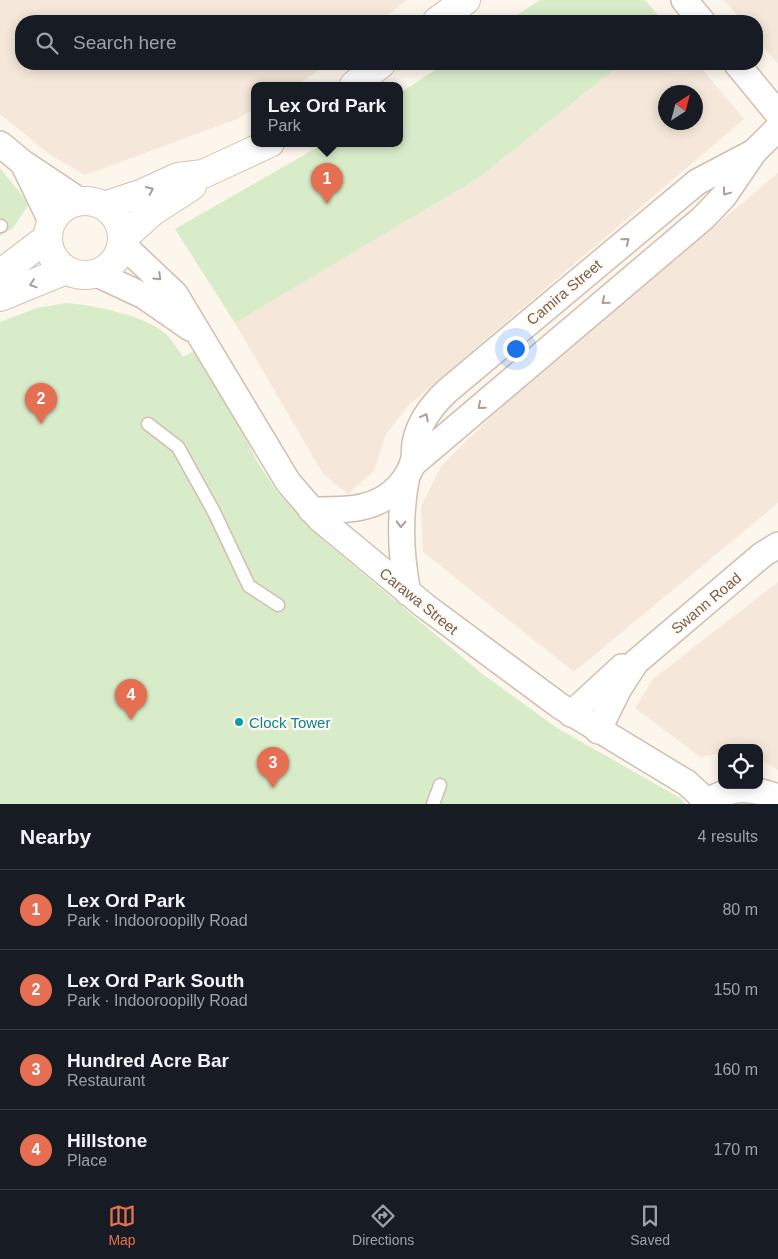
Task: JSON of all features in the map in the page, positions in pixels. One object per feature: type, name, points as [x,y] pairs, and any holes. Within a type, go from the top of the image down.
[{"type":"main road","points":[[445,15],[466,0]]},
{"type":"main road","points":[[358,82],[373,70]]},
{"type":"main road","points":[[0,274],[49,229],[58,211],[68,204],[92,203],[143,193],[178,177],[203,174],[261,147]]},
{"type":"main road","points":[[49,229],[49,251],[56,262],[76,275],[97,274],[114,263],[122,241],[152,212],[186,191],[203,174]]},
{"type":"main road","points":[[92,203],[114,214],[120,225],[122,241]]},
{"type":"main road","points":[[0,297],[66,270]]},
{"type":"street","points":[[684,0],[697,15]]},
{"type":"street","points":[[742,70],[778,114]]},
{"type":"street","name":"Camira Street","points":[[311,510],[366,508],[391,493],[410,470],[702,218],[724,196],[754,152],[778,128]]},
{"type":"street","points":[[0,144],[23,163],[92,203]]},
{"type":"street","name":"Camira Street","points":[[408,593],[401,545],[402,509],[415,443],[429,409],[446,391],[697,182],[754,152]]},
{"type":"street","points":[[23,163],[49,229]]},
{"type":"street","name":"Carawa Street","points":[[122,241],[175,294],[280,469],[311,510],[408,593],[458,632],[571,714],[687,783],[704,803]]},
{"type":"street","name":"Carawa Street","points":[[97,274],[144,296],[198,334]]},
{"type":"street","name":"Swann Road","points":[[571,714],[617,671],[636,662],[757,559],[778,545]]},
{"type":"street","name":"Swann Road","points":[[598,731],[615,695],[636,662]]},
{"type":"street","points":[[704,803],[724,792],[738,788],[754,789],[778,797]]},
{"type":"lane","points":[[148,424],[178,447],[214,512],[249,586],[278,605]]},
{"type":"lane","points":[[433,804],[440,785]]},
{"type":"shaded area","points":[[0,0],[407,0],[388,15],[15,15],[15,70],[319,70],[301,82],[251,82],[251,111],[237,119],[85,175],[49,154],[0,114]]},
{"type":"shaded area","points":[[724,0],[778,0],[778,64],[763,46],[763,15],[737,15]]},
{"type":"shaded area","points":[[613,70],[703,70],[744,119],[409,405],[386,434],[374,471],[348,494],[323,474],[235,323],[477,179]]},
{"type":"shaded area","points":[[778,173],[778,503],[574,672],[423,552],[421,507],[441,466],[510,398]]},
{"type":"shaded area","points":[[778,582],[778,770],[763,761],[763,744],[718,744],[718,754],[700,757],[635,708],[653,679]]},
{"type":"green space","points":[[540,0],[645,0],[658,15],[517,15]]},
{"type":"green space","points":[[435,70],[613,70],[477,179],[235,323],[175,229],[318,147],[403,147],[403,91]]},
{"type":"green space","points":[[0,168],[29,204],[13,228],[0,236]]},
{"type":"green space","points":[[66,303],[105,309],[149,323],[169,337],[183,357],[199,348],[258,463],[277,492],[322,539],[481,673],[557,728],[682,799],[685,804],[0,804],[0,322],[37,308]]},
{"type":"place","name":"Lex Ord Park","points":[[327,204]]},
{"type":"place","name":"Lex Ord Park South","points":[[41,424]]},
{"type":"place","name":"Hillstone","points":[[131,720]]},
{"type":"place","name":"Clock Tower","points":[[239,722]]},
{"type":"place","name":"Hundred Acre Bar","points":[[273,788]]}]
